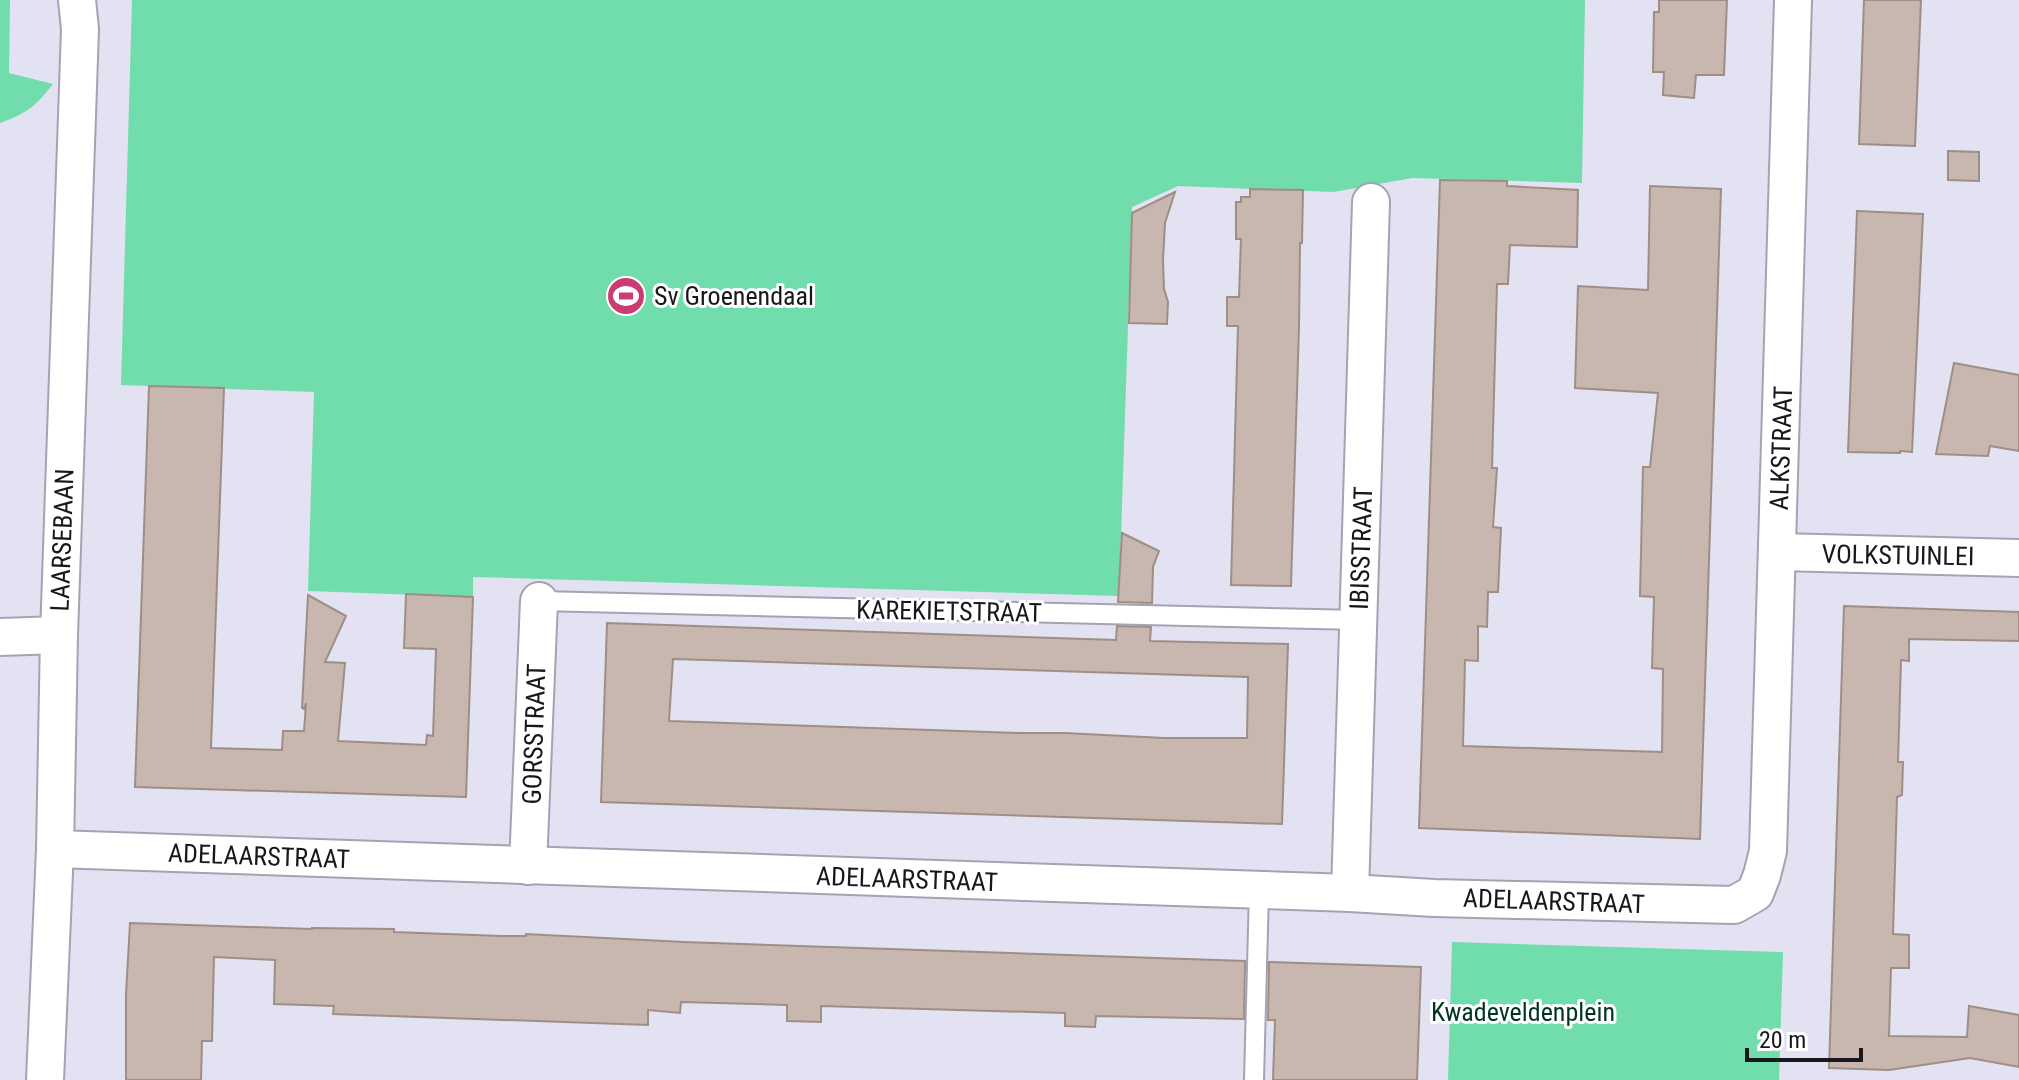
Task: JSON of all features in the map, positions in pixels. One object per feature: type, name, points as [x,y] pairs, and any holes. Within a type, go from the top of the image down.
[{"type":"street","name":"LAARSEBAAN","points":[[45,1080],[80,29],[77,0]]},
{"type":"street","name":"ALKSTRAAT","points":[[1755,893],[1768,851],[1793,0]]},
{"type":"street","name":"IBISSTRAAT","points":[[1350,893],[1371,202]]},
{"type":"street","name":"VOLKSTUINLEI","points":[[1778,552],[2019,558]]},
{"type":"street","name":"GORSSTRAAT","points":[[528,866],[539,601]]},
{"type":"street","points":[[0,637],[59,635]]},
{"type":"street","name":"ADELAARSTRAAT","points":[[55,849],[1702,905],[1734,905],[1755,893]]},
{"type":"lane","name":"KAREKIETSTRAAT","points":[[539,601],[1359,620]]},
{"type":"lane","points":[[1254,1080],[1259,891]]},
{"type":"green space","points":[[0,0],[10,0],[9,73],[53,84],[30,108],[0,123]]},
{"type":"green space","name":"Sv Groenendaal","points":[[132,0],[1585,0],[1582,183],[1412,178],[1333,192],[1178,186],[1132,207],[1119,596],[473,577],[473,597],[308,591],[314,392],[121,385]]},
{"type":"green space","name":"Kwadeveldenplein","points":[[1452,942],[1783,952],[1779,1080],[1448,1080]]},
{"type":"building","points":[[1659,0],[1727,0],[1724,75],[1696,75],[1694,98],[1663,95],[1664,72],[1653,72],[1654,12],[1659,12]]},
{"type":"building","points":[[1864,0],[1921,0],[1915,146],[1859,144]]},
{"type":"building","points":[[1948,151],[1979,152],[1979,181],[1948,180]]},
{"type":"building","points":[[1440,180],[1507,181],[1507,186],[1578,190],[1577,247],[1510,245],[1508,284],[1497,284],[1492,468],[1497,468],[1493,527],[1501,528],[1498,592],[1488,592],[1487,627],[1478,626],[1478,661],[1465,660],[1463,746],[1662,752],[1663,669],[1652,668],[1654,597],[1640,596],[1643,467],[1650,467],[1658,393],[1575,388],[1578,286],[1648,290],[1650,186],[1721,189],[1700,839],[1419,828]]},
{"type":"building","points":[[1250,189],[1303,190],[1291,586],[1231,585],[1238,326],[1227,326],[1227,297],[1239,297],[1241,239],[1236,239],[1236,202],[1241,202],[1241,197],[1250,197]]},
{"type":"building","points":[[1175,192],[1165,223],[1163,260],[1167,324],[1129,323],[1132,213]]},
{"type":"building","points":[[1857,211],[1923,214],[1912,452],[1848,452]]},
{"type":"building","points":[[1954,363],[2019,375],[2019,451],[1990,446],[1988,456],[1936,454]]},
{"type":"building","points":[[149,386],[224,388],[211,748],[282,750],[283,731],[304,731],[306,703],[302,708],[308,595],[346,616],[325,662],[345,663],[338,741],[426,745],[427,735],[433,736],[436,649],[404,648],[406,594],[473,597],[466,797],[135,787]]},
{"type":"building","points":[[1122,533],[1159,551],[1153,567],[1152,603],[1118,602]]},
{"type":"building","points":[[1844,606],[2019,612],[2019,641],[1909,639],[1909,661],[1901,660],[1898,762],[1903,762],[1902,795],[1897,797],[1893,934],[1909,935],[1909,968],[1891,968],[1889,1036],[1967,1037],[1969,1006],[2019,1015],[2019,1067],[1970,1058],[1889,1070],[1829,1068]]},
{"type":"building","points":[[607,623],[1116,640],[1117,626],[1151,627],[1150,641],[1288,644],[1282,824],[601,802]],"holes":[[[673,659],[1248,677],[1247,738],[1164,738],[669,721]]]},
{"type":"building","points":[[130,923],[394,929],[394,932],[526,934],[1245,961],[1244,1019],[1096,1016],[1095,1027],[1065,1026],[1065,1013],[821,1006],[821,1022],[787,1021],[787,1005],[681,1002],[680,1013],[648,1010],[648,1025],[333,1014],[334,1006],[274,1004],[275,960],[214,957],[212,1041],[202,1041],[201,1080],[126,1080]]},
{"type":"building","points":[[1269,962],[1421,967],[1417,1080],[1273,1080],[1275,1020],[1268,1020]]},
{"type":"place","name":"Sv Groenendaal","points":[[626,296]]}]
